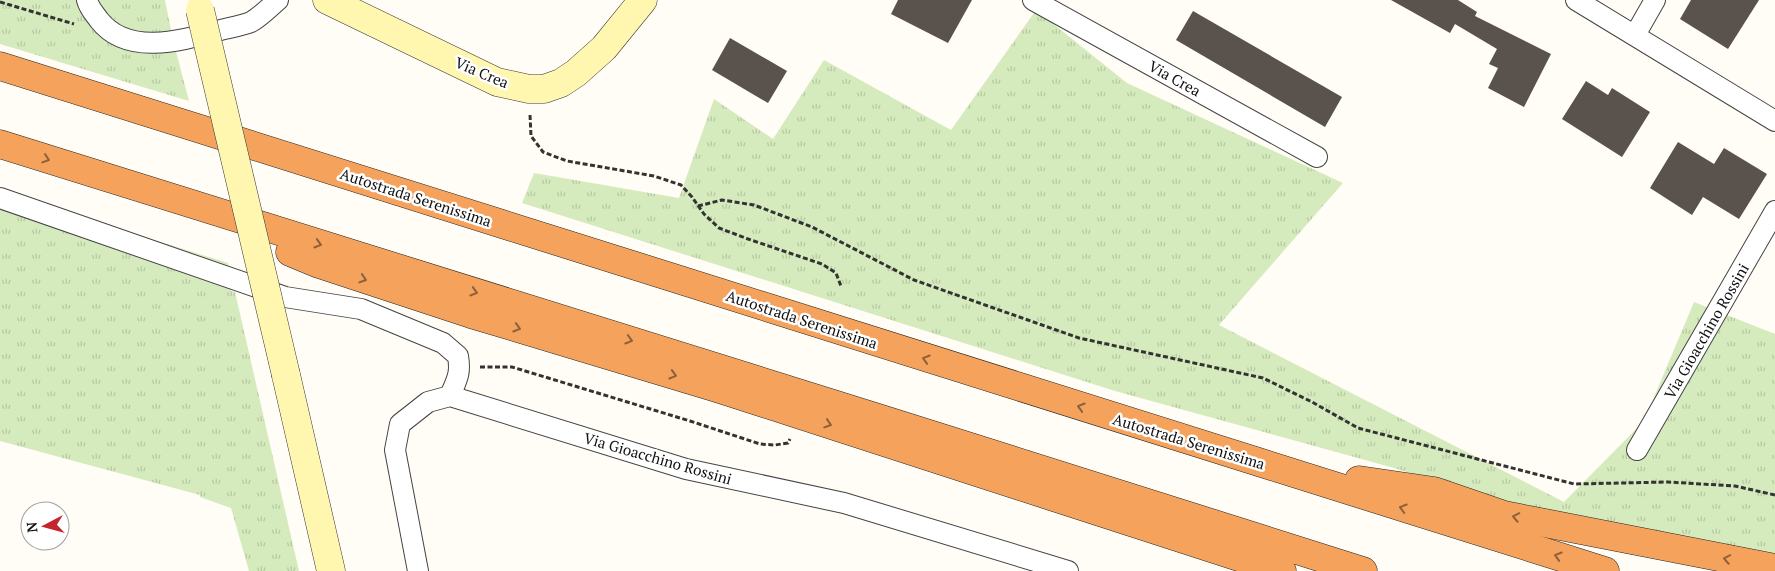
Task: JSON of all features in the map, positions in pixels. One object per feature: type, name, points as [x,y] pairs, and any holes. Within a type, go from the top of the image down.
[{"type":"highway","name":"Autostrada Serenissima","points":[[0,66],[1605,571]]},
{"type":"highway","points":[[0,144],[1363,571]]},
{"type":"highway","points":[[122,183],[319,264],[471,314],[736,394],[1282,571]]},
{"type":"highway","points":[[1270,466],[1434,491],[1504,515],[1775,568]]},
{"type":"main road","name":"Via Crea","points":[[328,0],[497,82],[528,89],[544,89],[562,84],[604,48],[643,0]]},
{"type":"main road","points":[[199,5],[331,571]]},
{"type":"street","points":[[87,0],[89,7],[102,24],[116,36],[130,41],[178,42],[251,22],[278,0]]},
{"type":"street","name":"Via Crea","points":[[1033,0],[1317,156]]},
{"type":"street","points":[[1576,0],[1775,121]]},
{"type":"street","points":[[1635,35],[1655,0]]},
{"type":"street","points":[[0,198],[285,297],[361,309],[442,343],[458,356],[460,372],[450,396],[428,402],[400,424],[395,450],[418,571]]},
{"type":"street","name":"Via Gioacchino Rossini","points":[[1636,450],[1775,212]]},
{"type":"street","name":"Via Gioacchino Rossini","points":[[450,396],[686,469],[844,503],[1068,571]]},
{"type":"path","points":[[0,2],[77,25],[102,24]]},
{"type":"path","points":[[528,89],[531,136],[543,152],[567,161],[654,176],[681,184],[704,214],[719,228],[822,264],[836,274],[841,286]]},
{"type":"path","points":[[698,206],[722,200],[754,205],[812,227],[914,280],[1079,338],[1264,378],[1358,428],[1574,484],[1668,482],[1735,486],[1775,495]]},
{"type":"path","points":[[460,366],[512,367],[760,444],[776,445],[788,443],[794,432]]},
{"type":"green space","points":[[0,0],[165,0],[189,101],[0,44]]},
{"type":"green space","points":[[1036,10],[1127,83],[1343,183],[1219,325],[1564,502],[1644,421],[1694,302],[1775,334],[1775,564],[1486,497],[1394,468],[1115,391],[522,203],[534,173],[679,198],[714,99],[773,139],[824,60],[951,130]]},
{"type":"green space","points":[[0,192],[228,263],[231,291],[235,292],[299,571],[249,571],[231,508],[200,497],[200,495],[0,441]]},
{"type":"building","points":[[898,0],[972,0],[948,43],[891,14]]},
{"type":"building","points":[[1391,0],[1458,0],[1477,12],[1475,16],[1551,54],[1524,107],[1488,88],[1498,68],[1489,64],[1497,49],[1455,24],[1450,33]]},
{"type":"building","points":[[1691,0],[1759,0],[1728,49],[1680,19]]},
{"type":"building","points":[[1193,11],[1342,97],[1325,127],[1176,40]]},
{"type":"building","points":[[730,38],[787,71],[768,103],[712,70]]},
{"type":"building","points":[[1586,81],[1608,95],[1612,88],[1650,112],[1622,157],[1562,119]]},
{"type":"building","points":[[1678,142],[1714,164],[1724,148],[1767,174],[1739,219],[1703,197],[1692,215],[1650,188]]}]
